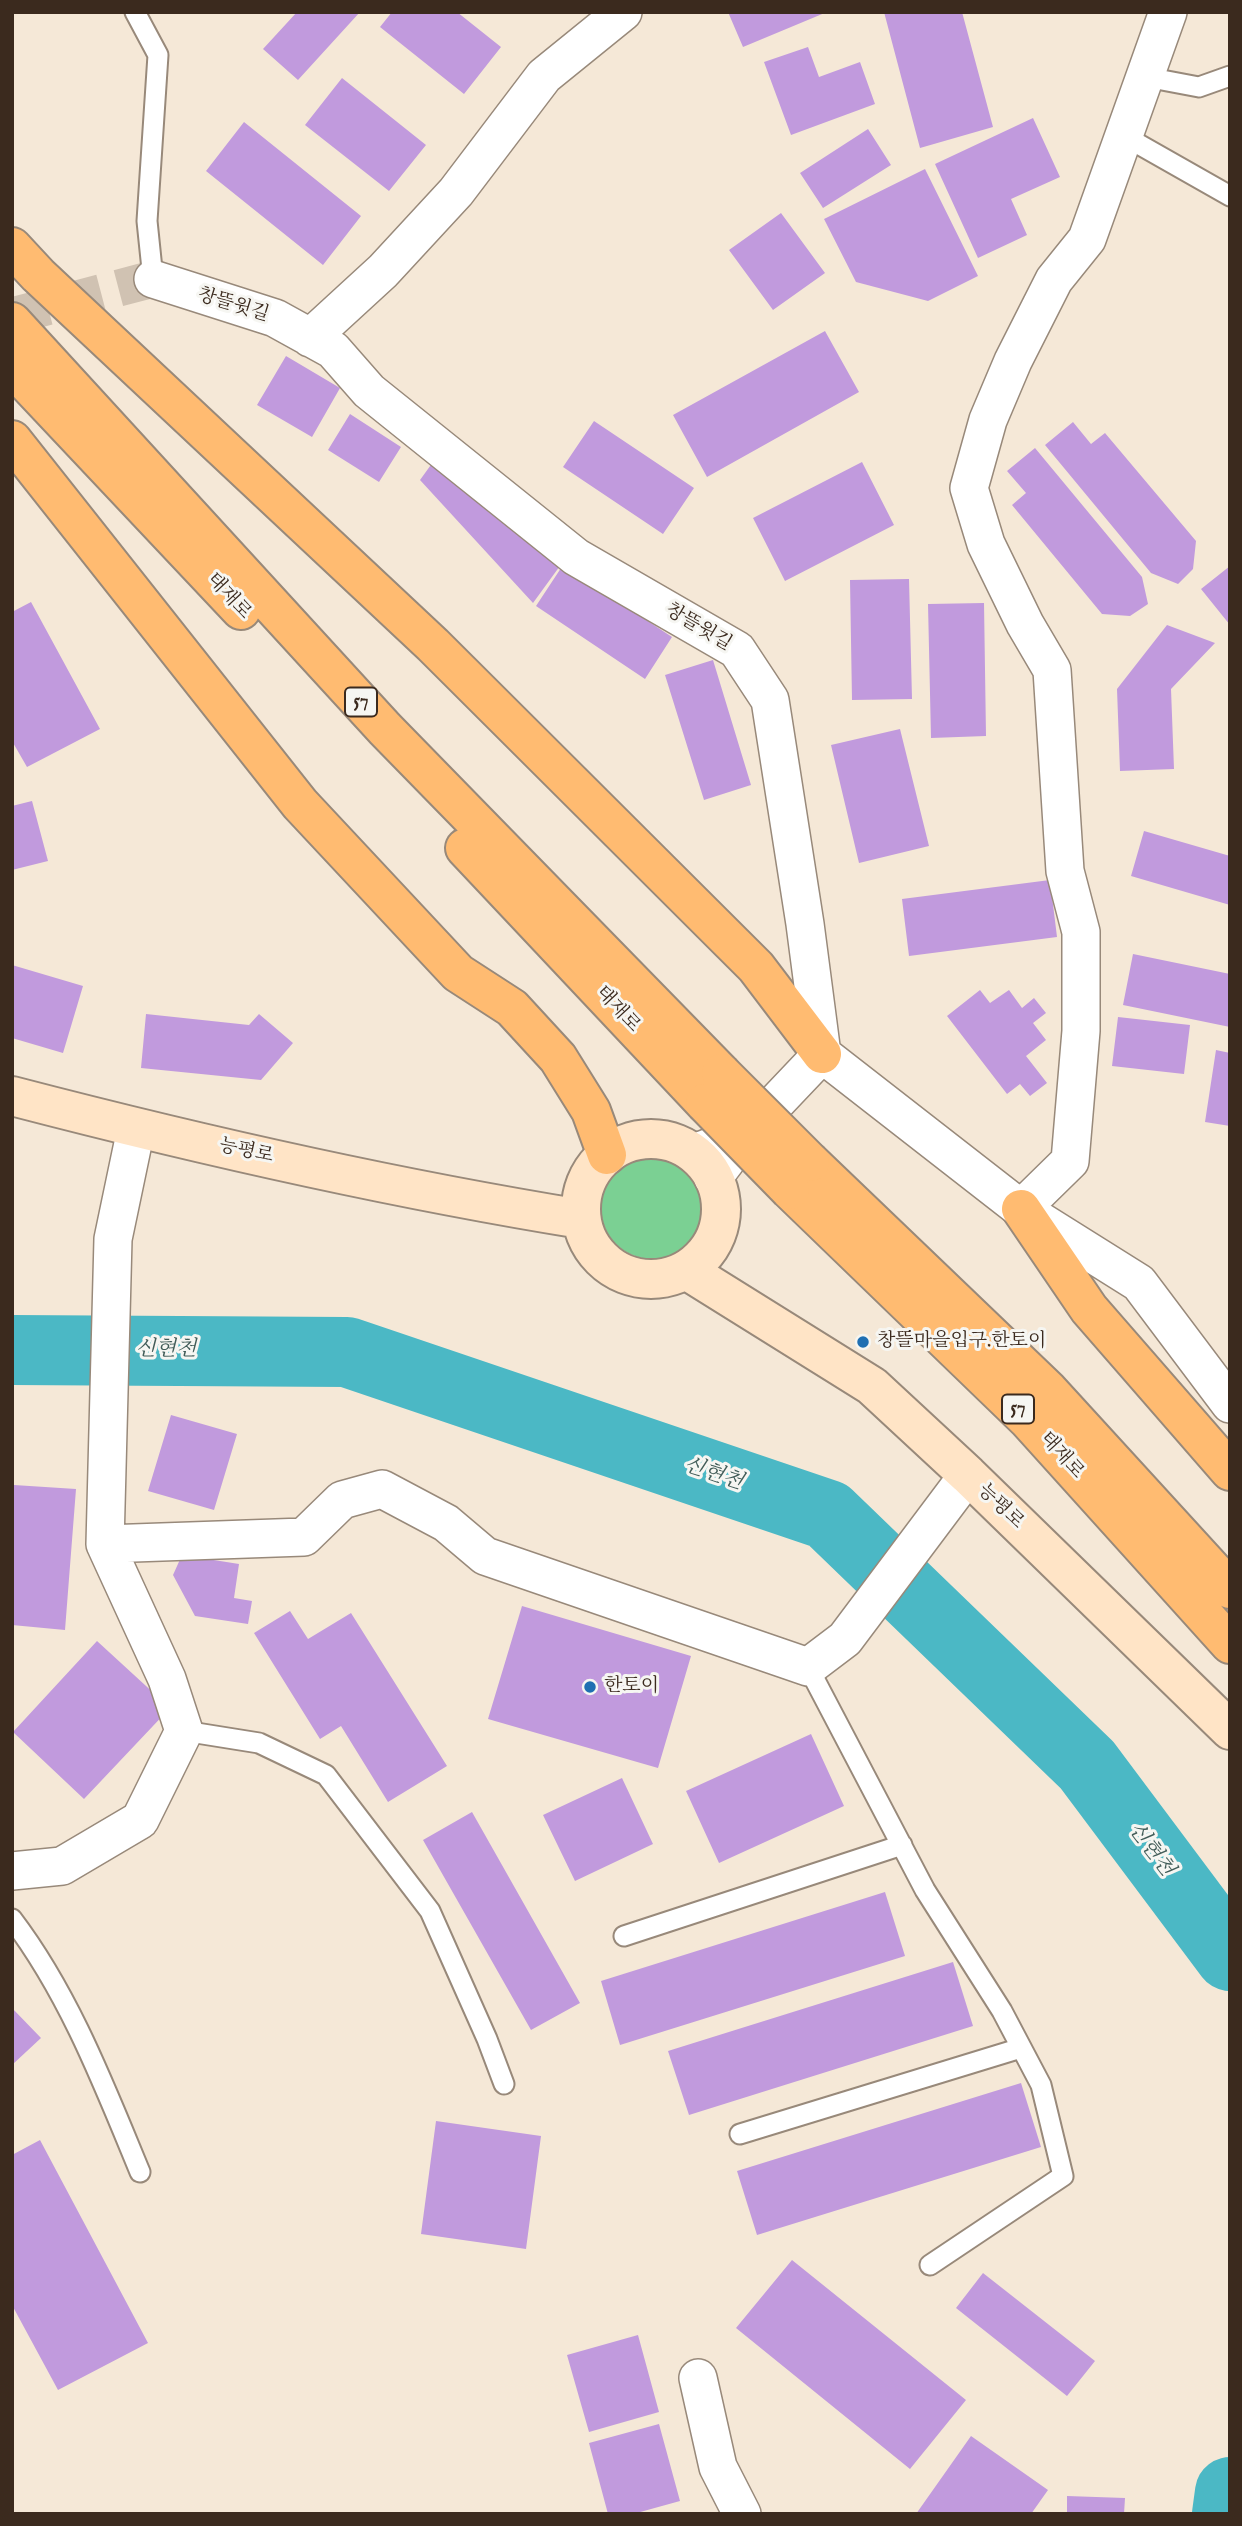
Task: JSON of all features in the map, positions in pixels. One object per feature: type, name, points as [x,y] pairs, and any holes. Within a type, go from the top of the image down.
[{"type":"highway","points":[[12,247],[38,275],[433,645],[756,967],[822,1054]]},
{"type":"highway","name":"태재로","points":[[12,322],[713,1088]]},
{"type":"highway","name":"태재로","points":[[12,368],[713,1088]]},
{"type":"highway","points":[[12,440],[300,804],[458,973],[512,1009],[558,1058],[591,1111],[607,1154]]},
{"type":"highway","name":"57","points":[[713,1088],[800,1176]]},
{"type":"highway","name":"태재로","points":[[800,1176],[1048,1390],[1230,1588]]},
{"type":"highway","name":"태재로","points":[[800,1176],[1028,1420],[1230,1644]]},
{"type":"highway","points":[[1021,1209],[1088,1309],[1230,1471]]},
{"type":"main road","name":"능평로","points":[[12,1096],[136,1129],[481,1202],[583,1203]]},
{"type":"main road","points":[[650,1139],[673,1142],[704,1166],[719,1191],[721,1214],[716,1236],[697,1260],[664,1277],[642,1278],[620,1272],[601,1259],[589,1241],[583,1203],[593,1170],[607,1154],[627,1143],[650,1139]]},
{"type":"main road","name":"능평로","points":[[697,1260],[750,1310],[872,1386],[968,1475],[1230,1730]]},
{"type":"street","points":[[310,338],[383,271],[456,192],[544,76],[623,12]]},
{"type":"street","points":[[1021,1209],[1070,1161],[1081,1031],[1081,932],[1065,871],[1052,670],[1024,624],[986,544],[969,488],[988,420],[1013,362],[1054,280],[1087,239],[1126,136],[1167,12]]},
{"type":"street","name":"창뜰윗길","points":[[153,279],[275,317],[332,351],[369,391],[576,557],[737,650],[770,700],[822,1054]]},
{"type":"street","points":[[704,1166],[747,1133],[822,1054],[1021,1209],[1139,1283],[1230,1404]]},
{"type":"street","points":[[12,1871],[62,1866],[140,1820],[184,1731],[167,1679],[104,1544],[113,1239],[136,1129]]},
{"type":"street","points":[[104,1544],[304,1536],[342,1500],[382,1489],[446,1523],[485,1556],[808,1667],[845,1639],[968,1475]]},
{"type":"street","points":[[698,2378],[718,2467],[742,2514]]},
{"type":"lane","points":[[135,12],[158,55],[147,220],[153,279]]},
{"type":"lane","points":[[1146,77],[1199,88],[1230,76]]},
{"type":"lane","points":[[1126,136],[1230,196]]},
{"type":"lane","points":[[808,1667],[925,1890],[1002,2011],[1041,2085],[1063,2176],[930,2265]]},
{"type":"lane","points":[[184,1731],[259,1743],[326,1775],[430,1911],[504,2084]]},
{"type":"lane","points":[[624,1936],[902,1846]]},
{"type":"lane","points":[[12,1919],[34,1948],[97,2068],[140,2172]]},
{"type":"lane","points":[[740,2134],[1021,2048]]},
{"type":"green space","points":[[652,1157],[671,1161],[688,1172],[699,1189],[703,1208],[699,1227],[688,1244],[671,1255],[652,1259],[633,1255],[616,1244],[605,1227],[601,1208],[605,1189],[616,1172],[633,1161]]},
{"type":"building","points":[[297,12],[360,12],[298,80],[263,49]]},
{"type":"building","points":[[392,12],[457,12],[501,47],[464,94],[380,27]]},
{"type":"building","points":[[728,12],[827,12],[743,47]]},
{"type":"building","points":[[884,12],[962,12],[993,127],[920,148]]},
{"type":"building","points":[[808,47],[819,77],[860,62],[875,104],[791,135],[764,62]]},
{"type":"building","points":[[342,78],[426,145],[389,191],[305,125]]},
{"type":"building","points":[[1033,118],[1060,177],[1011,199],[1027,235],[978,258],[935,164]]},
{"type":"building","points":[[244,122],[361,216],[323,265],[206,171]]},
{"type":"building","points":[[868,129],[891,165],[823,208],[800,173]]},
{"type":"building","points":[[925,169],[978,276],[928,301],[856,282],[824,219]]},
{"type":"building","points":[[781,213],[825,273],[773,310],[729,250]]},
{"type":"building","points":[[825,331],[859,392],[707,477],[673,415]]},
{"type":"building","points":[[286,356],[340,388],[312,437],[257,405]]},
{"type":"building","points":[[350,414],[401,447],[379,482],[328,450]]},
{"type":"building","points":[[594,421],[694,488],[663,534],[563,467]]},
{"type":"building","points":[[1073,422],[1091,444],[1105,433],[1196,541],[1193,569],[1178,584],[1151,573],[1045,445]]},
{"type":"building","points":[[1035,448],[1142,577],[1148,604],[1130,616],[1102,614],[1012,505],[1026,493],[1007,471]]},
{"type":"building","points":[[433,462],[565,559],[533,603],[420,480]]},
{"type":"building","points":[[862,462],[894,525],[785,581],[753,518]]},
{"type":"building","points":[[563,565],[672,637],[645,679],[536,606]]},
{"type":"building","points":[[1230,566],[1230,625],[1201,589]]},
{"type":"building","points":[[909,579],[912,699],[852,700],[850,580]]},
{"type":"building","points":[[31,602],[100,729],[27,767],[12,741],[12,612]]},
{"type":"building","points":[[984,603],[986,736],[931,738],[928,604]]},
{"type":"building","points":[[1167,625],[1215,643],[1171,689],[1174,769],[1120,771],[1117,689]]},
{"type":"building","points":[[713,660],[751,785],[704,800],[665,675]]},
{"type":"building","points":[[900,729],[929,846],[859,863],[831,745]]},
{"type":"building","points":[[32,801],[48,861],[12,870],[12,806]]},
{"type":"building","points":[[1144,831],[1230,856],[1230,905],[1131,876]]},
{"type":"building","points":[[1050,880],[1057,937],[909,956],[902,899]]},
{"type":"building","points":[[1133,954],[1230,974],[1230,1027],[1123,1005]]},
{"type":"building","points":[[12,965],[83,986],[63,1053],[12,1038]]},
{"type":"building","points":[[980,990],[990,1003],[1009,990],[1022,1008],[1034,998],[1046,1013],[1033,1023],[1046,1040],[1026,1056],[1047,1083],[1030,1096],[1020,1084],[1007,1094],[947,1016]]},
{"type":"building","points":[[146,1014],[249,1025],[259,1014],[293,1043],[261,1080],[141,1068]]},
{"type":"building","points":[[1118,1017],[1190,1025],[1184,1074],[1112,1066]]},
{"type":"building","points":[[1216,1050],[1230,1053],[1230,1126],[1205,1122]]},
{"type":"building","points":[[171,1415],[237,1434],[214,1510],[148,1491]]},
{"type":"building","points":[[14,1485],[76,1489],[65,1630],[12,1625]]},
{"type":"building","points":[[182,1555],[239,1564],[234,1598],[252,1601],[248,1624],[195,1616],[173,1575]]},
{"type":"building","name":"한토이","points":[[522,1606],[691,1656],[658,1768],[488,1719]]},
{"type":"building","points":[[290,1611],[308,1639],[351,1613],[447,1766],[388,1802],[341,1726],[320,1739],[254,1633]]},
{"type":"building","points":[[97,1641],[170,1708],[84,1799],[13,1732]]},
{"type":"building","points":[[811,1734],[844,1806],[719,1863],[686,1791]]},
{"type":"building","points":[[622,1778],[653,1844],[575,1881],[543,1815]]},
{"type":"building","points":[[472,1812],[580,2003],[531,2030],[423,1840]]},
{"type":"building","points":[[885,1892],[905,1956],[620,2045],[601,1981]]},
{"type":"building","points":[[953,1962],[973,2026],[689,2115],[668,2051]]},
{"type":"building","points":[[12,2008],[41,2038],[12,2065]]},
{"type":"building","points":[[1021,2083],[1041,2147],[757,2235],[737,2171]]},
{"type":"building","points":[[436,2121],[541,2136],[526,2249],[421,2234]]},
{"type":"building","points":[[40,2140],[148,2343],[58,2390],[12,2305],[12,2155]]},
{"type":"building","points":[[792,2260],[966,2400],[910,2469],[736,2328]]},
{"type":"building","points":[[983,2273],[1095,2361],[1067,2396],[956,2308]]},
{"type":"building","points":[[638,2335],[659,2412],[589,2432],[567,2355]]},
{"type":"building","points":[[659,2424],[680,2501],[633,2514],[608,2514],[589,2443]]},
{"type":"building","points":[[971,2436],[1048,2490],[1031,2514],[916,2514]]},
{"type":"building","points":[[1067,2496],[1125,2498],[1124,2514],[1067,2514]]},
{"type":"waterway","name":"신현천","points":[[12,1350],[347,1352],[828,1515],[1087,1765],[1230,1956]]},
{"type":"waterway","name":"신현천","points":[[1227,2514],[1230,2492]]},
{"type":"tunnel","points":[[12,316],[153,279]]},
{"type":"place","name":"창뜰마을입구.한토이","points":[[863,1342]]},
{"type":"place","name":"한토이","points":[[590,1687]]}]
